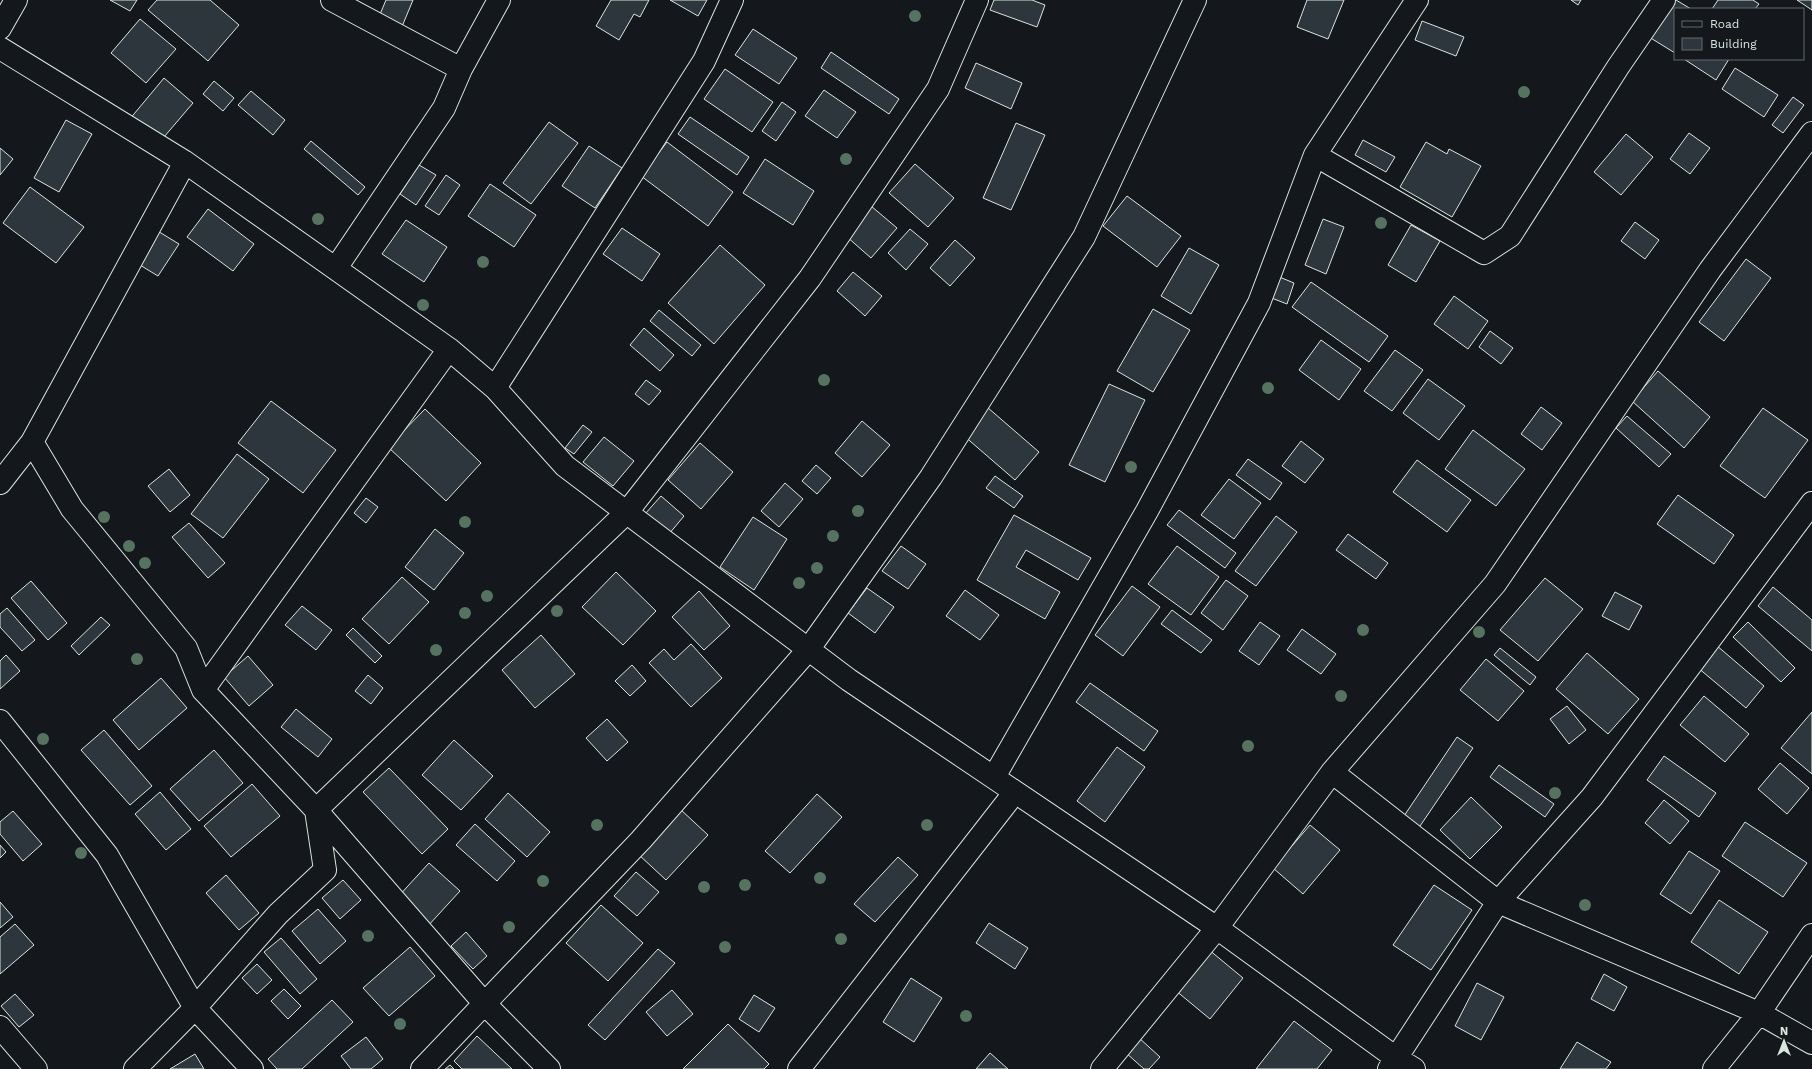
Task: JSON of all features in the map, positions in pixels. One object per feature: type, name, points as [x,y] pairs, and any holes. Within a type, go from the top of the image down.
[{"type":"street","points":[[0,28],[16,0]]},
{"type":"street","points":[[332,0],[462,69]]},
{"type":"street","points":[[336,268],[444,108],[462,69],[498,0]]},
{"type":"street","points":[[495,388],[704,61],[732,0]]},
{"type":"street","points":[[316,810],[627,512],[815,271],[938,89],[976,0]]},
{"type":"street","points":[[422,1069],[641,840],[808,650],[931,478],[1084,237],[1195,0]]},
{"type":"street","points":[[994,777],[1147,511],[1259,303],[1315,155],[1417,0]]},
{"type":"street","points":[[1315,155],[1484,253],[1510,236],[1618,67],[1664,0]]},
{"type":"street","points":[[0,48],[185,162],[307,250],[336,268],[449,349],[495,388],[565,466],[808,650],[849,680],[1218,928],[1400,1065],[1498,902],[1592,797],[1812,503]]},
{"type":"street","points":[[1102,1069],[1218,928],[1332,772],[1495,584],[1710,270],[1812,133]]},
{"type":"street","points":[[0,483],[32,442],[185,162]]},
{"type":"street","points":[[203,690],[449,349]]},
{"type":"street","points":[[32,442],[72,509],[186,648],[203,690],[316,810],[484,1003],[549,1069]]},
{"type":"street","points":[[0,721],[107,855],[195,1008],[252,1069]]},
{"type":"street","points":[[1332,772],[1498,902],[1759,1013],[1812,1043]]},
{"type":"street","points":[[799,1069],[1015,792]]},
{"type":"street","points":[[135,1069],[195,1008],[278,914],[325,870],[316,810]]},
{"type":"street","points":[[1714,1069],[1759,1013],[1812,935]]},
{"type":"street","points":[[0,1027],[36,1069]]},
{"type":"building","points":[[110,0],[137,0],[130,11]]},
{"type":"building","points":[[157,0],[210,0],[239,25],[208,61],[148,10]]},
{"type":"building","points":[[386,0],[413,0],[401,29],[378,19]]},
{"type":"building","points":[[611,0],[649,0],[640,17],[634,14],[619,40],[596,26]]},
{"type":"building","points":[[670,0],[707,0],[698,16]]},
{"type":"building","points":[[994,0],[1032,0],[1045,5],[1037,27],[990,10]]},
{"type":"building","points":[[1307,0],[1344,0],[1328,39],[1297,27]]},
{"type":"building","points":[[1571,0],[1581,0],[1578,5]]},
{"type":"building","points":[[1673,0],[1676,0],[1689,8],[1674,8],[1674,52],[1649,37]]},
{"type":"building","points":[[1718,0],[1753,0],[1759,4],[1756,8],[1713,8]]},
{"type":"building","points":[[1797,0],[1812,0],[1812,10]]},
{"type":"building","points":[[140,19],[176,49],[146,83],[111,53]]},
{"type":"building","points":[[1422,21],[1464,37],[1456,56],[1415,40]]},
{"type":"building","points":[[753,29],[797,58],[779,84],[735,55]]},
{"type":"building","points":[[831,52],[899,99],[889,114],[821,68]]},
{"type":"building","points":[[1686,60],[1728,60],[1716,80]]},
{"type":"building","points":[[976,63],[1022,83],[1011,109],[965,88]]},
{"type":"building","points":[[1735,68],[1778,95],[1764,117],[1722,89]]},
{"type":"building","points":[[725,69],[773,102],[752,132],[704,99]]},
{"type":"building","points":[[164,78],[193,103],[158,144],[129,120]]},
{"type":"building","points":[[214,81],[234,98],[223,111],[203,94]]},
{"type":"building","points":[[824,90],[856,112],[837,138],[805,116]]},
{"type":"building","points":[[251,91],[285,120],[273,135],[238,105]]},
{"type":"building","points":[[1793,97],[1804,105],[1783,133],[1772,125]]},
{"type":"building","points":[[782,102],[796,112],[776,141],[762,131]]},
{"type":"building","points":[[690,117],[749,157],[737,175],[678,134]]},
{"type":"building","points":[[66,120],[92,134],[59,192],[34,178]]},
{"type":"building","points":[[549,122],[578,143],[531,204],[503,183]]},
{"type":"building","points":[[1016,123],[1045,135],[1011,210],[983,198]]},
{"type":"building","points":[[1689,133],[1710,148],[1690,174],[1670,159]]},
{"type":"building","points":[[1626,134],[1653,157],[1621,195],[1594,172]]},
{"type":"building","points":[[1363,140],[1395,157],[1386,172],[1355,155]]},
{"type":"building","points":[[311,141],[365,187],[358,195],[304,149]]},
{"type":"building","points":[[667,142],[733,192],[708,226],[641,176]]},
{"type":"building","points":[[1426,142],[1447,154],[1449,149],[1481,166],[1452,217],[1400,187]]},
{"type":"building","points":[[589,146],[622,168],[595,208],[562,186]]},
{"type":"building","points":[[0,148],[13,159],[0,175]]},
{"type":"building","points":[[765,159],[814,191],[793,225],[743,193]]},
{"type":"building","points":[[915,164],[954,198],[928,227],[889,193]]},
{"type":"building","points":[[419,165],[436,175],[416,205],[400,194]]},
{"type":"building","points":[[446,175],[460,185],[439,215],[425,206]]},
{"type":"building","points":[[490,184],[536,215],[514,247],[468,216]]},
{"type":"building","points":[[30,187],[84,227],[56,263],[3,223]]},
{"type":"building","points":[[1127,196],[1181,236],[1157,267],[1103,226]]},
{"type":"building","points":[[871,206],[897,228],[871,258],[846,236]]},
{"type":"building","points":[[208,209],[254,244],[233,271],[187,237]]},
{"type":"building","points":[[1323,219],[1344,227],[1326,274],[1305,265]]},
{"type":"building","points":[[406,220],[447,247],[424,282],[382,254]]},
{"type":"building","points":[[1635,222],[1659,240],[1645,259],[1621,241]]},
{"type":"building","points":[[1411,225],[1440,241],[1416,282],[1388,265]]},
{"type":"building","points":[[622,228],[660,254],[642,281],[603,254]]},
{"type":"building","points":[[910,229],[928,244],[906,270],[888,253]]},
{"type":"building","points":[[156,230],[179,244],[158,276],[135,262]]},
{"type":"building","points":[[955,240],[975,258],[950,286],[930,268]]},
{"type":"building","points":[[720,245],[765,285],[714,344],[668,303]]},
{"type":"building","points":[[1189,248],[1219,265],[1191,314],[1161,296]]},
{"type":"building","points":[[1746,259],[1771,278],[1724,341],[1699,322]]},
{"type":"building","points":[[853,272],[882,296],[865,316],[837,291]]},
{"type":"building","points":[[1277,276],[1294,283],[1287,304],[1269,297]]},
{"type":"building","points":[[1311,282],[1388,336],[1369,362],[1292,307]]},
{"type":"building","points":[[1454,296],[1488,321],[1468,349],[1434,324]]},
{"type":"building","points":[[1153,309],[1190,330],[1153,392],[1117,371]]},
{"type":"building","points":[[659,310],[701,345],[692,356],[650,321]]},
{"type":"building","points":[[644,328],[674,355],[660,371],[630,345]]},
{"type":"building","points":[[1490,331],[1513,348],[1501,364],[1479,347]]},
{"type":"building","points":[[1321,340],[1361,369],[1339,400],[1299,370]]},
{"type":"building","points":[[1395,350],[1423,370],[1392,411],[1364,391]]},
{"type":"building","points":[[1658,371],[1710,417],[1684,448],[1632,401]]},
{"type":"building","points":[[1428,379],[1465,406],[1439,440],[1403,413]]},
{"type":"building","points":[[646,380],[661,391],[649,405],[635,394]]},
{"type":"building","points":[[1109,384],[1145,400],[1105,482],[1069,465]]},
{"type":"building","points":[[271,401],[336,450],[303,493],[238,443]]},
{"type":"building","points":[[987,407],[1039,452],[1015,480],[963,435]]},
{"type":"building","points":[[1541,407],[1562,423],[1542,450],[1521,434]]},
{"type":"building","points":[[1763,408],[1808,440],[1765,498],[1720,466]]},
{"type":"building","points":[[425,409],[481,463],[446,501],[388,447]]},
{"type":"building","points":[[1627,416],[1671,454],[1659,467],[1616,428]]},
{"type":"building","points":[[862,421],[890,445],[862,477],[835,453]]},
{"type":"building","points":[[583,425],[592,432],[574,454],[565,448]]},
{"type":"building","points":[[1473,430],[1525,469],[1496,506],[1445,469]]},
{"type":"building","points":[[604,437],[634,461],[613,486],[583,462]]},
{"type":"building","points":[[1301,441],[1324,459],[1305,483],[1282,466]]},
{"type":"building","points":[[700,443],[733,472],[701,509],[668,480]]},
{"type":"building","points":[[237,454],[269,479],[223,538],[191,514]]},
{"type":"building","points":[[1248,459],[1282,483],[1270,500],[1236,475]]},
{"type":"building","points":[[1417,460],[1471,500],[1447,532],[1393,492]]},
{"type":"building","points":[[816,465],[831,478],[817,494],[802,481]]},
{"type":"building","points":[[169,469],[190,495],[170,512],[148,486]]},
{"type":"building","points":[[995,476],[1023,496],[1014,508],[986,488]]},
{"type":"building","points":[[1229,479],[1261,503],[1234,539],[1201,515]]},
{"type":"building","points":[[785,483],[803,499],[779,527],[761,511]]},
{"type":"building","points":[[1678,495],[1734,535],[1714,564],[1657,524]]},
{"type":"building","points":[[661,496],[684,516],[669,534],[645,514]]},
{"type":"building","points":[[366,498],[378,507],[366,523],[354,513]]},
{"type":"building","points":[[1179,510],[1236,553],[1225,568],[1167,525]]},
{"type":"building","points":[[1014,515],[1091,558],[1078,580],[1026,550],[1016,567],[1060,592],[1045,619],[977,580]]},
{"type":"building","points":[[1276,516],[1297,532],[1256,586],[1235,571]]},
{"type":"building","points":[[753,517],[787,539],[754,590],[720,567]]},
{"type":"building","points":[[189,523],[225,563],[208,578],[172,537]]},
{"type":"building","points":[[435,529],[464,553],[434,590],[405,567]]},
{"type":"building","points":[[1348,534],[1388,563],[1376,579],[1336,550]]},
{"type":"building","points":[[901,546],[926,564],[908,589],[882,571]]},
{"type":"building","points":[[1177,546],[1219,577],[1191,615],[1148,584]]},
{"type":"building","points":[[616,572],[656,611],[623,645],[582,607]]},
{"type":"building","points":[[402,577],[429,602],[389,644],[362,619]]},
{"type":"building","points":[[1545,578],[1583,609],[1538,661],[1500,630]]},
{"type":"building","points":[[1226,580],[1248,596],[1223,630],[1201,613]]},
{"type":"building","points":[[31,581],[67,623],[48,640],[11,598]]},
{"type":"building","points":[[1132,586],[1160,607],[1123,656],[1095,635]]},
{"type":"building","points":[[1773,587],[1812,620],[1812,651],[1758,606]]},
{"type":"building","points":[[867,588],[894,607],[875,633],[848,613]]},
{"type":"building","points":[[965,590],[999,615],[980,640],[946,616]]},
{"type":"building","points":[[699,591],[730,626],[704,650],[672,617]]},
{"type":"building","points":[[1615,592],[1642,606],[1629,630],[1602,616]]},
{"type":"building","points":[[302,606],[332,630],[316,650],[285,625]]},
{"type":"building","points":[[7,608],[35,640],[22,651],[0,627],[0,614]]},
{"type":"building","points":[[1172,610],[1212,640],[1201,653],[1161,624]]},
{"type":"building","points":[[101,617],[110,625],[79,655],[71,646]]},
{"type":"building","points":[[1260,622],[1280,636],[1259,665],[1239,651]]},
{"type":"building","points":[[1748,622],[1795,668],[1781,682],[1733,637]]},
{"type":"building","points":[[353,628],[382,656],[375,663],[346,635]]},
{"type":"building","points":[[1302,629],[1336,654],[1321,674],[1287,650]]},
{"type":"building","points":[[541,635],[575,674],[535,708],[502,670]]},
{"type":"building","points":[[691,644],[722,678],[691,707],[649,663],[664,649],[674,660]]},
{"type":"building","points":[[1716,645],[1764,686],[1746,708],[1697,667]]},
{"type":"building","points":[[1500,648],[1536,677],[1530,685],[1494,655]]},
{"type":"building","points":[[1587,653],[1639,699],[1608,734],[1556,689]]},
{"type":"building","points":[[6,655],[20,671],[0,689],[0,661]]},
{"type":"building","points":[[248,656],[273,685],[249,706],[224,677]]},
{"type":"building","points":[[1486,659],[1524,691],[1498,721],[1460,690]]},
{"type":"building","points":[[632,665],[646,681],[630,696],[615,681]]},
{"type":"building","points":[[368,675],[383,688],[371,704],[355,691]]},
{"type":"building","points":[[161,678],[187,708],[139,750],[113,720]]},
{"type":"building","points":[[1090,683],[1158,731],[1144,751],[1076,702]]},
{"type":"building","points":[[1704,696],[1749,734],[1725,762],[1680,725]]},
{"type":"building","points":[[1567,706],[1586,730],[1569,744],[1550,719]]},
{"type":"building","points":[[296,709],[332,739],[318,757],[281,727]]},
{"type":"building","points":[[1812,712],[1812,774],[1781,748]]},
{"type":"building","points":[[607,719],[628,742],[607,761],[586,738]]},
{"type":"building","points":[[104,730],[152,786],[130,805],[81,750]]},
{"type":"building","points":[[1457,737],[1473,748],[1418,829],[1402,819]]},
{"type":"building","points":[[454,740],[493,776],[461,810],[422,775]]},
{"type":"building","points":[[1117,747],[1145,767],[1105,822],[1077,801]]},
{"type":"building","points":[[214,750],[243,783],[199,821],[170,789]]},
{"type":"building","points":[[1664,756],[1716,793],[1699,817],[1647,780]]},
{"type":"building","points":[[1780,763],[1809,788],[1787,814],[1758,789]]},
{"type":"building","points":[[1499,765],[1554,804],[1545,817],[1490,777]]},
{"type":"building","points":[[389,768],[448,829],[422,854],[363,792]]},
{"type":"building","points":[[252,784],[280,816],[231,857],[204,826]]},
{"type":"building","points":[[160,792],[191,829],[166,850],[135,814]]},
{"type":"building","points":[[508,793],[550,832],[527,857],[485,819]]},
{"type":"building","points":[[817,794],[842,817],[790,873],[765,851]]},
{"type":"building","points":[[1471,797],[1502,827],[1470,859],[1440,830]]},
{"type":"building","points":[[1664,800],[1689,821],[1670,844],[1645,823]]},
{"type":"building","points":[[680,809],[708,835],[666,880],[638,854]]},
{"type":"building","points":[[13,811],[42,844],[23,861],[0,834],[0,822]]},
{"type":"building","points":[[1745,822],[1807,863],[1783,897],[1722,856]]},
{"type":"building","points":[[475,824],[515,861],[497,881],[456,845]]},
{"type":"building","points":[[1310,825],[1340,850],[1303,894],[1273,868]]},
{"type":"building","points":[[0,845],[6,852],[0,858]]},
{"type":"building","points":[[1689,851],[1720,871],[1691,914],[1660,894]]},
{"type":"building","points":[[898,857],[918,875],[875,922],[854,904]]},
{"type":"building","points":[[429,863],[460,891],[427,927],[396,899]]},
{"type":"building","points":[[636,872],[659,892],[637,916],[614,896]]},
{"type":"building","points":[[226,875],[259,913],[239,930],[206,893]]},
{"type":"building","points":[[343,880],[361,900],[340,919],[322,898]]},
{"type":"building","points":[[1434,885],[1472,910],[1431,970],[1393,945]]},
{"type":"building","points":[[1719,900],[1768,932],[1739,974],[1691,942]]},
{"type":"building","points":[[0,902],[13,917],[0,928]]},
{"type":"building","points":[[601,905],[643,943],[608,981],[566,943]]},
{"type":"building","points":[[318,909],[346,941],[320,964],[292,931]]},
{"type":"building","points":[[989,923],[1028,948],[1015,969],[976,943]]},
{"type":"building","points":[[15,924],[34,945],[0,974],[0,937]]},
{"type":"building","points":[[466,932],[487,956],[473,969],[451,946]]},
{"type":"building","points":[[281,938],[317,979],[300,994],[264,952]]},
{"type":"building","points":[[410,947],[435,976],[389,1016],[363,988]]},
{"type":"building","points":[[658,949],[675,963],[605,1040],[588,1025]]},
{"type":"building","points":[[1208,949],[1243,978],[1210,1019],[1175,990]]},
{"type":"building","points":[[257,964],[272,980],[257,994],[242,978]]},
{"type":"building","points":[[1604,974],[1627,987],[1614,1011],[1591,999]]},
{"type":"building","points":[[911,978],[942,998],[914,1042],[883,1022]]},
{"type":"building","points":[[1477,983],[1504,997],[1481,1040],[1455,1026]]},
{"type":"building","points":[[284,989],[301,1006],[288,1019],[271,1001]]},
{"type":"building","points":[[672,990],[693,1014],[667,1036],[646,1012]]},
{"type":"building","points":[[15,994],[34,1015],[19,1027],[1,1006]]},
{"type":"building","points":[[754,995],[775,1008],[759,1032],[739,1019]]},
{"type":"building","points":[[332,1000],[353,1022],[302,1069],[277,1069],[268,1059]]},
{"type":"building","points":[[1294,1021],[1332,1050],[1317,1069],[1256,1069]]},
{"type":"building","points":[[728,1024],[769,1064],[764,1069],[683,1069]]},
{"type":"building","points":[[477,1036],[512,1069],[462,1069],[454,1061]]},
{"type":"building","points":[[366,1037],[383,1059],[371,1069],[351,1069],[341,1056]]},
{"type":"building","points":[[1138,1037],[1160,1057],[1149,1069],[1144,1069],[1125,1052]]},
{"type":"building","points":[[1577,1042],[1611,1062],[1606,1069],[1560,1069]]},
{"type":"building","points":[[990,1053],[1008,1069],[976,1069]]},
{"type":"building","points":[[195,1054],[204,1069],[170,1069]]},
{"type":"building","points":[[450,1065],[454,1069],[445,1069]]}]
